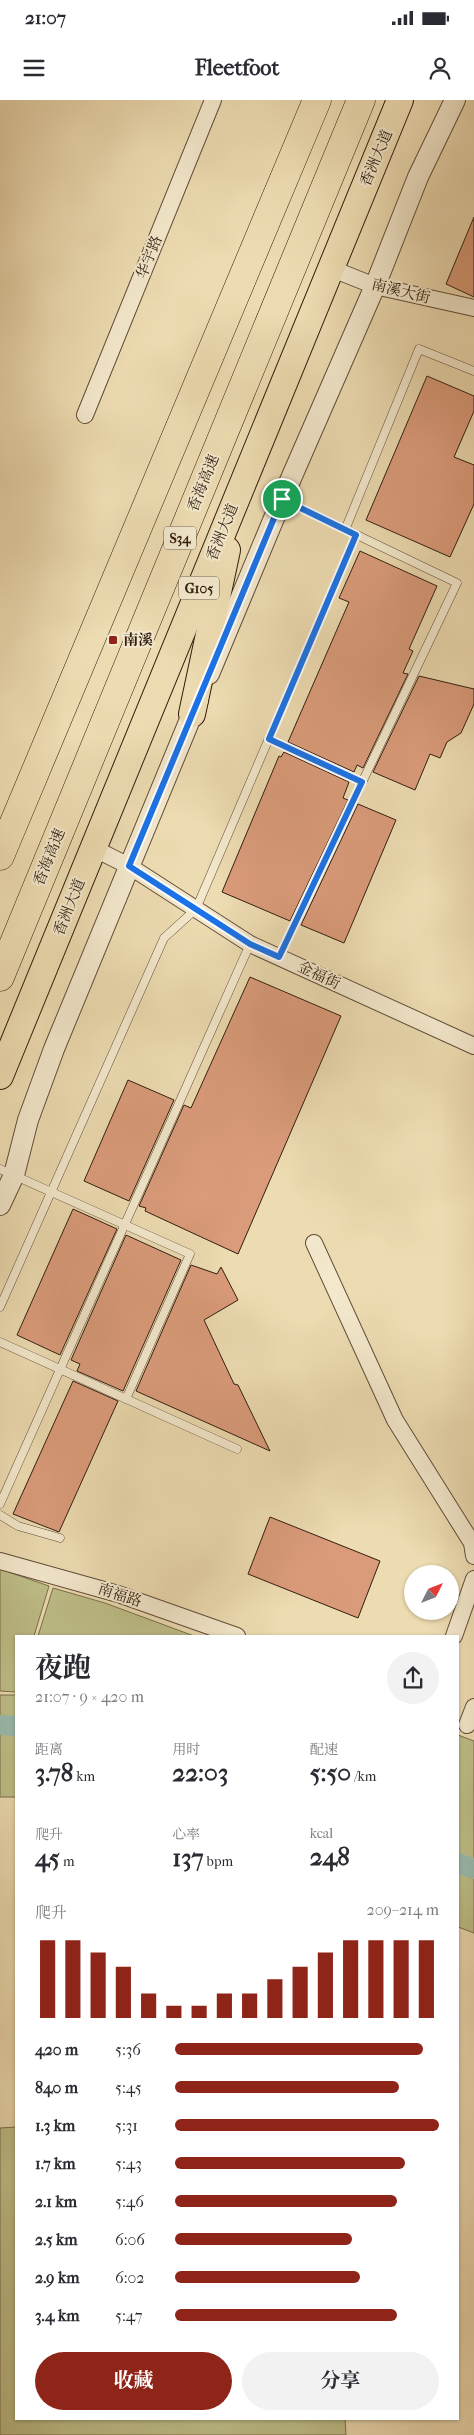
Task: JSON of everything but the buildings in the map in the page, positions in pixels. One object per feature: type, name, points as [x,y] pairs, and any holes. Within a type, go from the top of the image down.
[{"type":"highway","points":[[0,856],[317,100]]},
{"type":"highway","points":[[0,947],[352,100]]},
{"type":"highway","name":"香海高速","points":[[0,977],[361,100]]},
{"type":"highway","name":"香洲大道","points":[[0,1076],[400,100]]},
{"type":"highway","points":[[192,714],[241,486]]},
{"type":"street","name":"华宇路","points":[[85,415],[213,100]]},
{"type":"street","points":[[0,1206],[7,1172],[129,866],[282,499],[375,286],[418,177],[455,100]]},
{"type":"street","name":"南溪大街","points":[[330,268],[375,286],[474,308]]},
{"type":"street","name":"金福街","points":[[93,848],[129,866],[250,944],[474,1046]]},
{"type":"street","points":[[314,1242],[396,1420],[472,1543],[474,1556]]},
{"type":"street","name":"南福路","points":[[1,1560],[118,1594],[234,1635]]},
{"type":"street","points":[[454,1635],[474,1579]]},
{"type":"street","points":[[466,1725],[474,1707]]},
{"type":"lane","points":[[346,530],[419,349],[474,372]]},
{"type":"lane","points":[[279,957],[457,583],[282,499]]},
{"type":"lane","points":[[0,1307],[164,938],[196,909],[356,535]]},
{"type":"lane","points":[[269,739],[362,782]]},
{"type":"lane","points":[[0,1504],[250,944]]},
{"type":"lane","points":[[7,1172],[190,1254],[126,1399]]},
{"type":"lane","points":[[0,1342],[237,1449]]},
{"type":"lane","points":[[0,1515],[18,1526],[60,1538]]},
{"type":"green space","points":[[0,1569],[49,1586],[34,1635],[15,1635],[15,1692],[0,1691]]},
{"type":"green space","points":[[53,1588],[105,1603],[191,1635],[38,1635]]},
{"type":"green space","points":[[0,1695],[15,1695],[15,1797],[0,1797]]},
{"type":"green space","points":[[459,1735],[474,1741],[474,1933],[459,1927]]},
{"type":"green space","points":[[15,2127],[15,2420],[345,2420],[346,2435],[0,2435],[0,2128]]},
{"type":"waterway","points":[[0,1725],[15,1726]]},
{"type":"waterway","points":[[459,1863],[474,1869]]},
{"type":"place","name":"南溪","points":[[113,640]]},
{"type":"route","points":[[282,499],[356,535],[269,739],[362,782],[279,957],[250,944],[129,866],[282,499]]}]
